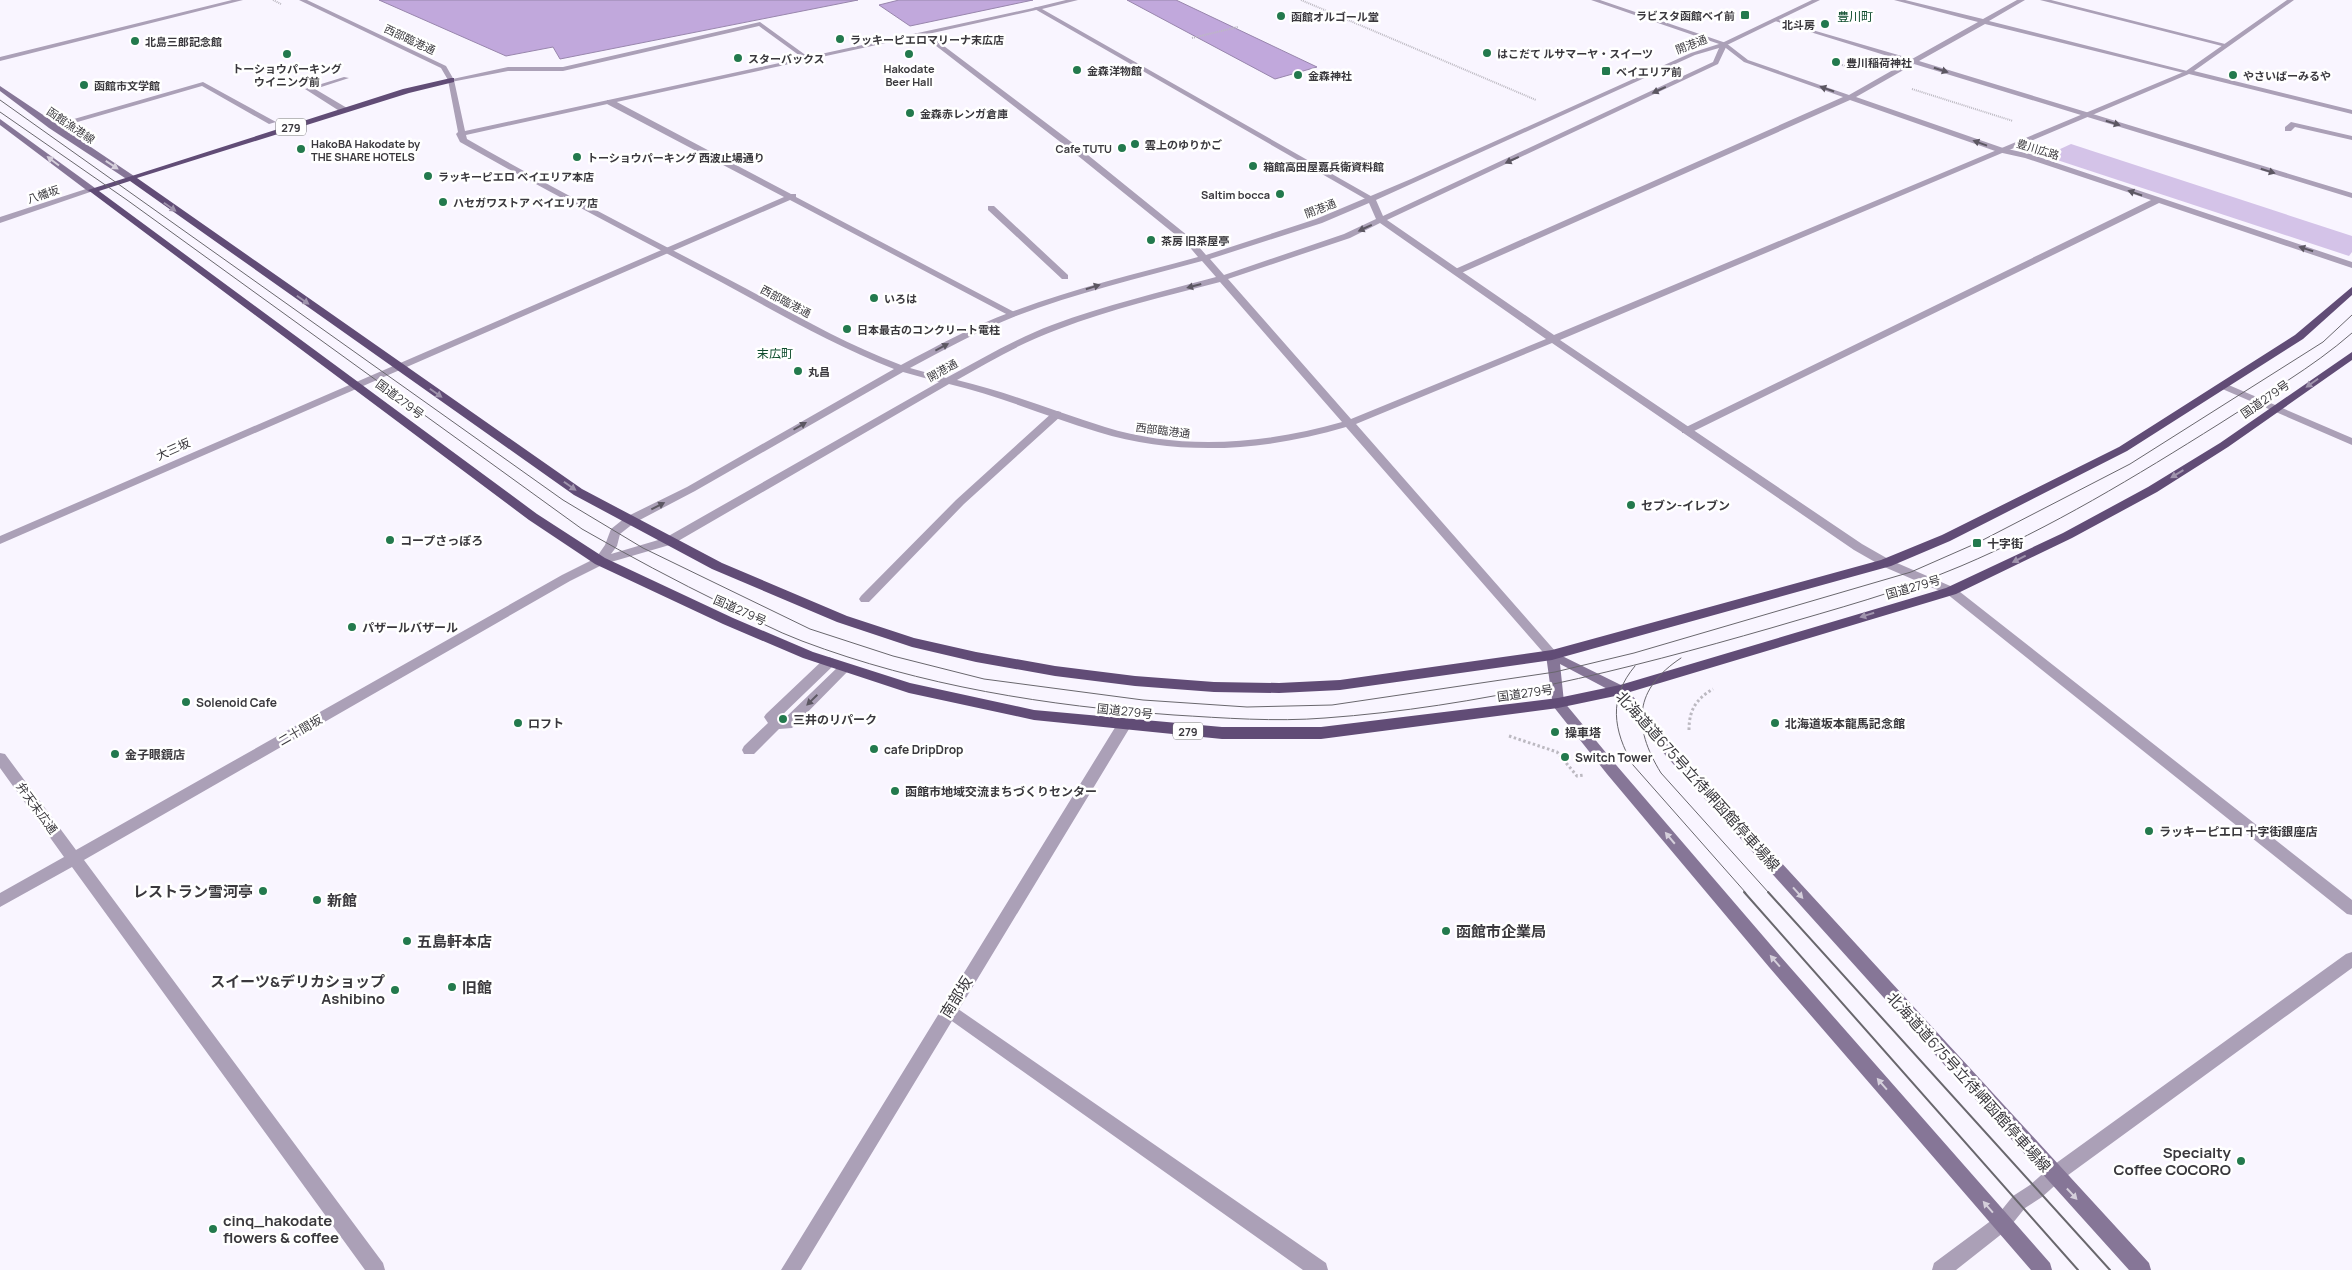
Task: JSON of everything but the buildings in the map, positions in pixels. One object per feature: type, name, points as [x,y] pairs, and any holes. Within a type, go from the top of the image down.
[{"type":"highway","name":"279","points":[[92,190],[406,91],[451,80]]},
{"type":"highway","name":"国道279号","points":[[131,178],[578,492],[717,566],[842,619],[912,642],[976,657],[1055,671],[1134,681],[1214,687],[1278,688],[1340,685],[1552,655],[1886,563],[2005,510],[2115,453],[2299,337],[2352,290]]},
{"type":"highway","name":"国道279号","points":[[92,190],[357,384],[533,517],[600,561],[728,621],[845,668],[910,688],[976,704],[1034,715],[1222,733],[1321,733],[1558,703],[1620,690],[1951,591],[1996,571],[2103,517],[2180,473],[2276,409],[2352,355]]},
{"type":"main road","name":"函館漁港線","points":[[0,88],[52,126],[131,178]]},
{"type":"main road","points":[[1,123],[92,190]]},
{"type":"main road","points":[[1552,655],[1558,703],[1756,940],[2043,1270]]},
{"type":"main road","name":"北海道道675号立待岬函館停車場線","points":[[1552,655],[1620,690],[1671,752],[2142,1270]]},
{"type":"street","points":[[0,59],[240,0]]},
{"type":"street","name":"西部臨港通","points":[[302,0],[444,67],[451,80]]},
{"type":"street","points":[[809,60],[760,24],[563,69],[508,70],[451,80],[460,134],[809,60],[1075,0]]},
{"type":"street","name":"豊川広路","points":[[1594,0],[1724,44],[1746,61],[2002,150],[2027,156],[2352,264]]},
{"type":"street","points":[[1724,44],[1817,0]]},
{"type":"street","points":[[1897,0],[2352,112]]},
{"type":"street","points":[[1456,272],[1850,97],[2022,0]]},
{"type":"street","points":[[2043,0],[2226,45]]},
{"type":"street","name":"西部臨港通","points":[[460,134],[463,140],[475,147],[665,250],[865,355],[900,369],[988,390],[1127,436],[1174,444],[1200,445],[1257,441],[1349,425],[2188,72],[2291,0]]},
{"type":"street","points":[[1036,8],[1372,199],[1381,220],[1686,431],[1858,547],[1886,563],[1951,591],[2352,909]]},
{"type":"street","points":[[1777,20],[2352,196]]},
{"type":"street","points":[[923,33],[1075,149],[1190,242],[1552,655]]},
{"type":"street","name":"開港通","points":[[600,561],[610,546],[615,532],[630,520],[691,489],[900,369],[962,336],[1013,314],[1125,277],[1205,258],[1319,222],[1561,112],[1693,54],[1724,44]]},
{"type":"street","name":"開港通","points":[[600,561],[669,541],[992,355],[1055,327],[1095,313],[1223,278],[1330,242],[1716,63],[1724,44]]},
{"type":"street","points":[[344,110],[309,89],[346,78]]},
{"type":"street","points":[[71,122],[203,84],[272,122]]},
{"type":"street","points":[[610,102],[793,196],[1013,314]]},
{"type":"street","points":[[2288,129],[2294,124],[2352,138]]},
{"type":"street","name":"八幡坂","points":[[0,220],[92,190]]},
{"type":"street","name":"大三坂","points":[[0,540],[793,196]]},
{"type":"street","points":[[1686,431],[2158,200]]},
{"type":"street","points":[[991,208],[1065,277]]},
{"type":"street","points":[[2224,386],[2352,442]]},
{"type":"street","points":[[865,600],[960,502],[1057,414]]},
{"type":"street","name":"二十間坂","points":[[0,901],[557,583],[600,561]]},
{"type":"street","points":[[776,724],[772,717],[829,662]]},
{"type":"street","points":[[749,750],[776,724],[787,724],[845,668]]},
{"type":"street","name":"南部坂","points":[[790,1270],[948,1009],[1124,725]]},
{"type":"street","name":"弁天末広通","points":[[0,758],[376,1270]]},
{"type":"street","points":[[1941,1270],[2002,1223],[2019,1202],[2036,1191],[2054,1175],[2352,959]]},
{"type":"street","points":[[948,1009],[1319,1270]]},
{"type":"path","points":[[1300,0],[1561,112]]},
{"type":"path","points":[[1193,38],[1237,27]]},
{"type":"path","points":[[1842,65],[2017,122]]},
{"type":"shaded area","points":[[379,0],[858,0],[560,59],[553,47],[506,56]]},
{"type":"shaded area","points":[[899,0],[1033,0],[910,26],[879,5]]},
{"type":"shaded area","points":[[1127,0],[1176,0],[1317,67],[1275,79]]},
{"type":"shaded area","points":[[2071,144],[2352,236],[2352,252],[2349,256],[2045,156]]},
{"type":"tram line","points":[[0,100],[563,500],[643,548],[810,629],[893,656],[984,679],[1143,700],[1247,707],[1332,705],[1555,672],[1634,653],[1911,572],[1977,543],[2130,464],[2323,342],[2352,315]]},
{"type":"tram line","points":[[0,112],[127,200],[582,529],[653,568],[782,633],[847,657],[939,682],[985,691],[1079,706],[1127,711],[1287,720],[1382,713],[1439,705],[1551,685],[1606,672],[1867,600],[1915,584],[1995,551],[2093,500],[2270,392],[2321,358],[2352,333]]},
{"type":"tram line","points":[[1681,658],[1665,670],[1654,682],[1646,696],[1642,709],[1645,740],[1661,773],[1769,893]]},
{"type":"tram line","points":[[1635,666],[1626,678],[1617,702],[1618,727],[1626,752],[1633,765],[1746,893]]},
{"type":"tram line","points":[[1744,892],[2078,1270]]},
{"type":"tram line","points":[[1768,892],[2110,1270]]},
{"type":"place","name":"ラビスタ函館ベイ前","points":[[1745,15]]},
{"type":"place","name":"函館オルゴール堂","points":[[1281,16]]},
{"type":"place","name":"北斗房","points":[[1825,24]]},
{"type":"place","name":"ラッキーピエロマリーナ末広店","points":[[840,39]]},
{"type":"place","name":"北島三郎記念館","points":[[135,41]]},
{"type":"place","name":"はこだて ルサマーヤ・スイーツ","points":[[1487,53]]},
{"type":"place","name":"トーショウパーキング ウイニング前","points":[[287,54]]},
{"type":"place","name":"Hakodate Beer Hall","points":[[909,54]]},
{"type":"place","name":"スターバックス","points":[[738,58]]},
{"type":"place","name":"豊川稲荷神社","points":[[1836,62]]},
{"type":"place","name":"金森洋物館","points":[[1077,70]]},
{"type":"place","name":"ベイエリア前","points":[[1606,71]]},
{"type":"place","name":"金森神社","points":[[1298,75]]},
{"type":"place","name":"やさいばーみるや","points":[[2233,75]]},
{"type":"place","name":"函館市文学館","points":[[84,85]]},
{"type":"place","name":"金森赤レンガ倉庫","points":[[910,113]]},
{"type":"place","name":"雲上のゆりかご","points":[[1135,144]]},
{"type":"place","name":"Cafe TUTU","points":[[1122,148]]},
{"type":"place","name":"HakoBA Hakodate by THE SHARE HOTELS","points":[[301,149]]},
{"type":"place","name":"トーショウパーキング 西波止場通り","points":[[577,157]]},
{"type":"place","name":"箱館高田屋嘉兵衛資料館","points":[[1253,166]]},
{"type":"place","name":"ラッキーピエロ ベイエリア本店","points":[[428,176]]},
{"type":"place","name":"Saltim bocca","points":[[1280,194]]},
{"type":"place","name":"ハセガワストア べイエリア店","points":[[443,202]]},
{"type":"place","name":"茶房 旧茶屋亭","points":[[1151,240]]},
{"type":"place","name":"いろは","points":[[874,298]]},
{"type":"place","name":"日本最古のコンクリート電柱","points":[[847,329]]},
{"type":"place","name":"丸昌","points":[[798,371]]},
{"type":"place","name":"セブン-イレブン","points":[[1631,505]]},
{"type":"place","name":"コープさっぽろ","points":[[390,540]]},
{"type":"place","name":"十字街","points":[[1977,543]]},
{"type":"place","name":"パザールバザール","points":[[352,627]]},
{"type":"place","name":"Solenoid Cafe","points":[[186,702]]},
{"type":"place","name":"三井のリパーク","points":[[783,719]]},
{"type":"place","name":"ロフト","points":[[518,723]]},
{"type":"place","name":"北海道坂本龍馬記念館","points":[[1775,723]]},
{"type":"place","name":"操車塔","points":[[1555,732]]},
{"type":"place","name":"cafe DripDrop","points":[[874,749]]},
{"type":"place","name":"金子眼鏡店","points":[[115,754]]},
{"type":"place","name":"Switch Tower","points":[[1565,757]]},
{"type":"place","name":"函館市地域交流まちづくりセンター","points":[[895,791]]},
{"type":"place","name":"ラッキーピエロ 十字街銀座店","points":[[2149,831]]},
{"type":"place","name":"レストラン雪河亭","points":[[263,891]]},
{"type":"place","name":"新館","points":[[317,900]]},
{"type":"place","name":"函館市企業局","points":[[1446,931]]},
{"type":"place","name":"五島軒本店","points":[[407,941]]},
{"type":"place","name":"旧館","points":[[452,987]]},
{"type":"place","name":"スイーツ&デリカショップ Ashibino","points":[[395,990]]},
{"type":"place","name":"Specialty Coffee COCORO","points":[[2241,1161]]},
{"type":"place","name":"cinq_hakodate flowers & coffee","points":[[213,1229]]},
{"type":"district","name":"豊川町","points":[[1855,16]]},
{"type":"district","name":"末広町","points":[[775,353]]}]
